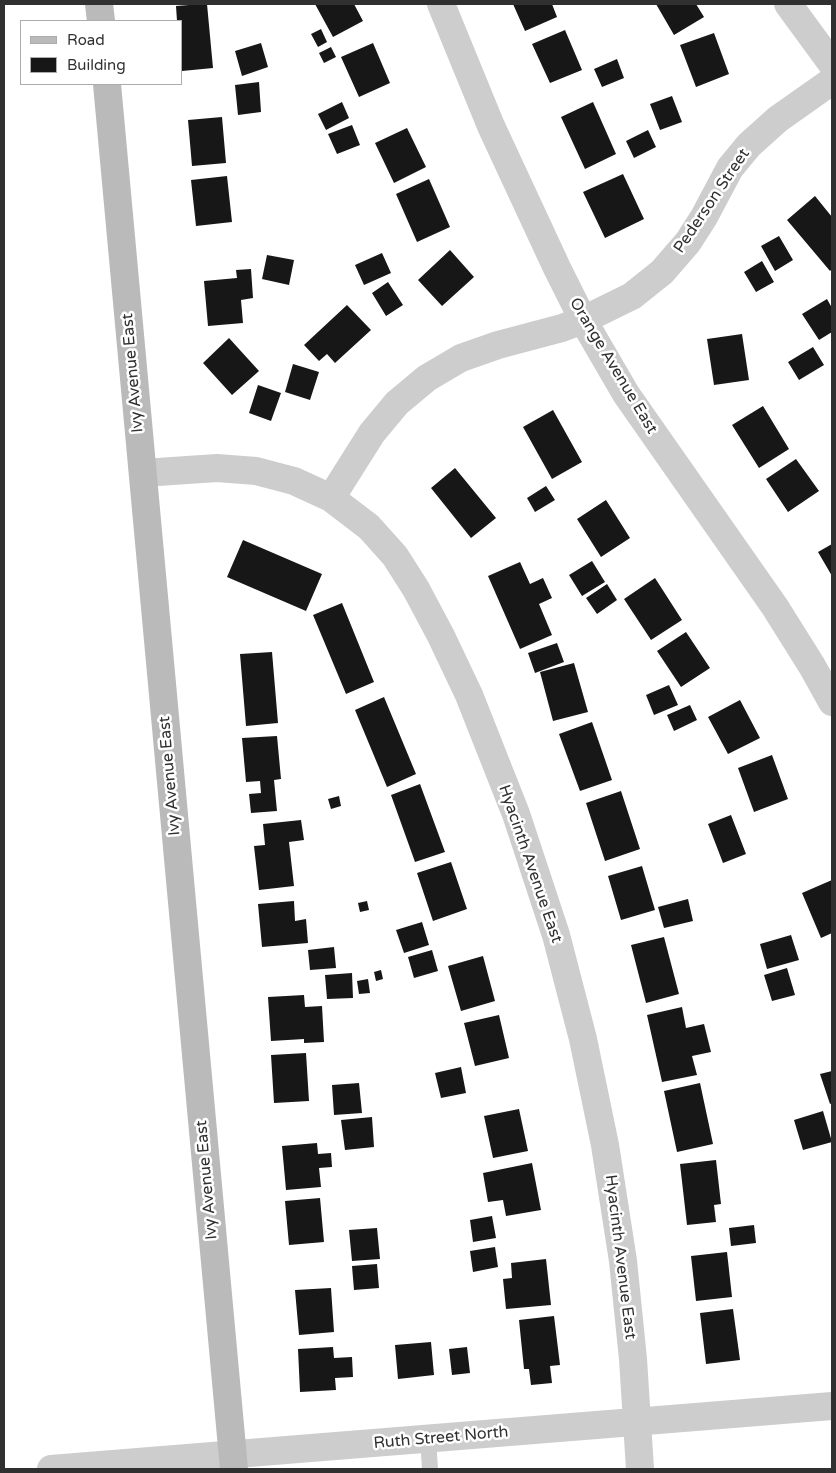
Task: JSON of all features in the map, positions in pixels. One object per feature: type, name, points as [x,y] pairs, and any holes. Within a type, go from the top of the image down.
[{"type":"street","points":[[99,4],[101,20]]},
{"type":"street","name":"Orange Avenue East","points":[[441,4],[491,126],[556,268],[584,320],[626,394],[775,607],[832,702]]},
{"type":"street","points":[[788,4],[832,64]]},
{"type":"street","name":"Pederson Street","points":[[331,498],[372,433],[397,403],[427,378],[461,358],[584,320],[632,296],[662,272],[688,242],[704,217],[730,168],[749,145],[778,119],[832,81]]},
{"type":"street","name":"Ivy Avenue East","points":[[107,85],[233,1462]]},
{"type":"street","name":"Hyacinth Avenue East","points":[[143,473],[217,468],[256,471],[294,481],[331,498],[369,527],[395,556],[442,636],[469,695],[519,823],[556,935],[583,1039],[605,1145],[623,1261],[633,1359],[640,1469]]},
{"type":"street","name":"Ruth Street North","points":[[51,1469],[233,1462],[428,1439],[832,1406]]},
{"type":"lane","points":[[428,1439],[430,1469]]},
{"type":"building","points":[[207,4],[213,68],[182,71],[182,20],[177,20],[176,6]]},
{"type":"building","points":[[315,4],[354,4],[363,21],[333,37]]},
{"type":"building","points":[[513,4],[552,4],[557,17],[525,31]]},
{"type":"building","points":[[656,4],[696,4],[704,17],[674,35]]},
{"type":"building","points":[[321,29],[327,42],[318,47],[311,34]]},
{"type":"building","points":[[565,30],[582,70],[550,83],[532,44]]},
{"type":"building","points":[[714,33],[729,74],[696,87],[680,45]]},
{"type":"building","points":[[261,43],[268,67],[242,76],[235,51]]},
{"type":"building","points":[[373,43],[390,83],[359,97],[341,57]]},
{"type":"building","points":[[331,47],[336,57],[324,63],[319,53]]},
{"type":"building","points":[[617,59],[624,78],[602,87],[594,69]]},
{"type":"building","points":[[259,82],[261,112],[238,115],[235,85]]},
{"type":"building","points":[[672,96],[682,122],[660,130],[650,104]]},
{"type":"building","points":[[342,102],[349,118],[326,130],[318,114]]},
{"type":"building","points":[[593,102],[616,154],[585,169],[561,117]]},
{"type":"building","points":[[222,117],[226,163],[192,166],[188,120]]},
{"type":"building","points":[[352,125],[360,145],[337,154],[328,134]]},
{"type":"building","points":[[407,128],[426,167],[394,183],[375,143]]},
{"type":"building","points":[[648,130],[656,147],[634,158],[626,141]]},
{"type":"building","points":[[623,174],[644,219],[605,238],[583,192]]},
{"type":"building","points":[[227,176],[232,222],[196,226],[191,180]]},
{"type":"building","points":[[429,179],[450,227],[417,242],[396,194]]},
{"type":"building","points":[[815,196],[832,217],[832,269],[830,271],[787,220]]},
{"type":"building","points":[[779,236],[793,260],[775,271],[761,246]]},
{"type":"building","points":[[450,250],[474,277],[442,306],[418,280]]},
{"type":"building","points":[[382,253],[391,273],[364,285],[355,265]]},
{"type":"building","points":[[267,255],[294,260],[289,285],[262,279]]},
{"type":"building","points":[[762,261],[774,282],[756,292],[744,272]]},
{"type":"building","points":[[251,269],[253,298],[241,300],[243,323],[208,326],[204,281],[237,278],[236,270]]},
{"type":"building","points":[[388,282],[403,305],[386,316],[372,293]]},
{"type":"building","points":[[827,299],[832,308],[832,332],[819,340],[802,314]]},
{"type":"building","points":[[347,305],[371,330],[335,363],[327,354],[319,361],[304,345]]},
{"type":"building","points":[[742,334],[749,380],[714,385],[707,339]]},
{"type":"building","points":[[229,338],[259,371],[232,395],[203,363]]},
{"type":"building","points":[[813,347],[824,365],[799,380],[788,362]]},
{"type":"building","points":[[293,364],[319,372],[310,400],[285,392]]},
{"type":"building","points":[[258,385],[281,393],[271,421],[249,413]]},
{"type":"building","points":[[763,406],[789,449],[759,468],[732,425]]},
{"type":"building","points":[[553,410],[582,462],[552,479],[523,427]]},
{"type":"building","points":[[796,459],[819,491],[788,512],[766,479]]},
{"type":"building","points":[[455,468],[496,518],[471,538],[431,488]]},
{"type":"building","points":[[546,486],[555,500],[535,512],[527,498]]},
{"type":"building","points":[[606,500],[630,538],[601,557],[577,519]]},
{"type":"building","points":[[243,540],[322,574],[306,611],[227,577]]},
{"type":"building","points":[[832,544],[832,576],[818,552]]},
{"type":"building","points":[[592,561],[605,582],[582,596],[569,575]]},
{"type":"building","points":[[520,562],[530,584],[543,578],[552,598],[539,604],[552,635],[520,649],[488,576]]},
{"type":"building","points":[[655,578],[682,620],[651,640],[624,599]]},
{"type":"building","points":[[607,584],[617,600],[597,614],[586,598]]},
{"type":"building","points":[[342,603],[374,682],[346,694],[313,615]]},
{"type":"building","points":[[686,632],[710,668],[681,687],[657,651]]},
{"type":"building","points":[[557,643],[564,662],[535,673],[528,653]]},
{"type":"building","points":[[272,652],[278,723],[246,726],[240,654]]},
{"type":"building","points":[[574,663],[588,712],[553,721],[540,672]]},
{"type":"building","points":[[669,685],[678,705],[654,715],[646,695]]},
{"type":"building","points":[[384,697],[416,774],[387,787],[355,710]]},
{"type":"building","points":[[740,700],[760,738],[728,754],[708,717]]},
{"type":"building","points":[[690,705],[697,720],[674,731],[667,715]]},
{"type":"building","points":[[592,722],[612,780],[580,791],[559,734]]},
{"type":"building","points":[[277,736],[281,779],[274,780],[277,811],[251,813],[249,794],[261,793],[260,781],[246,782],[242,738]]},
{"type":"building","points":[[772,755],[788,799],[754,812],[738,768]]},
{"type":"building","points":[[420,784],[445,852],[415,862],[391,795]]},
{"type":"building","points":[[621,791],[640,849],[605,861],[586,803]]},
{"type":"building","points":[[339,796],[341,806],[331,809],[328,799]]},
{"type":"building","points":[[731,815],[746,854],[723,863],[708,824]]},
{"type":"building","points":[[301,820],[304,840],[289,842],[294,886],[259,890],[254,846],[265,845],[263,824]]},
{"type":"building","points":[[451,862],[467,909],[433,921],[417,873]]},
{"type":"building","points":[[642,866],[655,910],[621,920],[608,876]]},
{"type":"building","points":[[832,880],[832,933],[821,938],[802,893]]},
{"type":"building","points":[[688,899],[693,921],[664,928],[658,907]]},
{"type":"building","points":[[294,901],[295,921],[306,919],[308,943],[262,947],[258,904]]},
{"type":"building","points":[[367,901],[369,910],[360,912],[358,903]]},
{"type":"building","points":[[422,922],[429,945],[404,953],[396,930]]},
{"type":"building","points":[[791,935],[799,960],[767,969],[760,944]]},
{"type":"building","points":[[664,937],[679,994],[646,1003],[631,945]]},
{"type":"building","points":[[334,947],[336,968],[310,970],[308,950]]},
{"type":"building","points":[[432,950],[438,971],[414,978],[408,957]]},
{"type":"building","points":[[483,956],[495,1001],[461,1011],[448,966]]},
{"type":"building","points":[[787,968],[795,995],[772,1001],[764,975]]},
{"type":"building","points":[[381,970],[383,979],[376,981],[374,972]]},
{"type":"building","points":[[352,973],[353,998],[327,999],[325,975]]},
{"type":"building","points":[[368,979],[370,993],[359,994],[357,981]]},
{"type":"building","points":[[304,995],[305,1007],[322,1006],[324,1042],[304,1043],[304,1039],[271,1041],[268,997]]},
{"type":"building","points":[[682,1007],[686,1028],[704,1024],[711,1052],[692,1056],[697,1075],[662,1082],[647,1015]]},
{"type":"building","points":[[499,1015],[509,1058],[475,1066],[464,1023]]},
{"type":"building","points":[[306,1053],[309,1101],[274,1103],[271,1055]]},
{"type":"building","points":[[461,1067],[466,1093],[441,1098],[435,1073]]},
{"type":"building","points":[[832,1071],[832,1103],[830,1104],[820,1074]]},
{"type":"building","points":[[359,1083],[362,1113],[334,1115],[332,1085]]},
{"type":"building","points":[[700,1083],[713,1144],[677,1152],[664,1091]]},
{"type":"building","points":[[519,1109],[528,1151],[493,1158],[484,1116]]},
{"type":"building","points":[[823,1111],[832,1142],[803,1150],[794,1120]]},
{"type":"building","points":[[372,1117],[374,1147],[345,1150],[341,1120]]},
{"type":"building","points":[[317,1143],[318,1154],[331,1153],[332,1167],[319,1168],[321,1187],[286,1190],[282,1146]]},
{"type":"building","points":[[716,1160],[721,1204],[714,1205],[716,1222],[687,1225],[680,1164]]},
{"type":"building","points":[[532,1163],[541,1210],[506,1216],[503,1200],[488,1202],[483,1173]]},
{"type":"building","points":[[320,1198],[324,1242],[289,1245],[285,1201]]},
{"type":"building","points":[[492,1216],[496,1238],[473,1242],[470,1220]]},
{"type":"building","points":[[754,1225],[756,1243],[731,1246],[729,1228]]},
{"type":"building","points":[[377,1228],[380,1259],[352,1261],[349,1230]]},
{"type":"building","points":[[495,1247],[498,1267],[473,1272],[470,1251]]},
{"type":"building","points":[[727,1252],[732,1297],[696,1301],[691,1256]]},
{"type":"building","points":[[546,1259],[551,1305],[506,1309],[503,1279],[512,1278],[511,1263]]},
{"type":"building","points":[[377,1264],[379,1288],[354,1290],[352,1266]]},
{"type":"building","points":[[331,1288],[334,1332],[299,1335],[295,1290]]},
{"type":"building","points":[[733,1309],[740,1360],[706,1364],[700,1313]]},
{"type":"building","points":[[554,1316],[560,1365],[550,1366],[552,1383],[531,1385],[529,1369],[524,1369],[519,1320]]},
{"type":"building","points":[[431,1342],[434,1375],[398,1379],[395,1345]]},
{"type":"building","points":[[333,1347],[334,1358],[352,1357],[353,1377],[335,1378],[336,1390],[300,1392],[298,1349]]},
{"type":"building","points":[[467,1347],[470,1373],[452,1375],[449,1349]]}]
